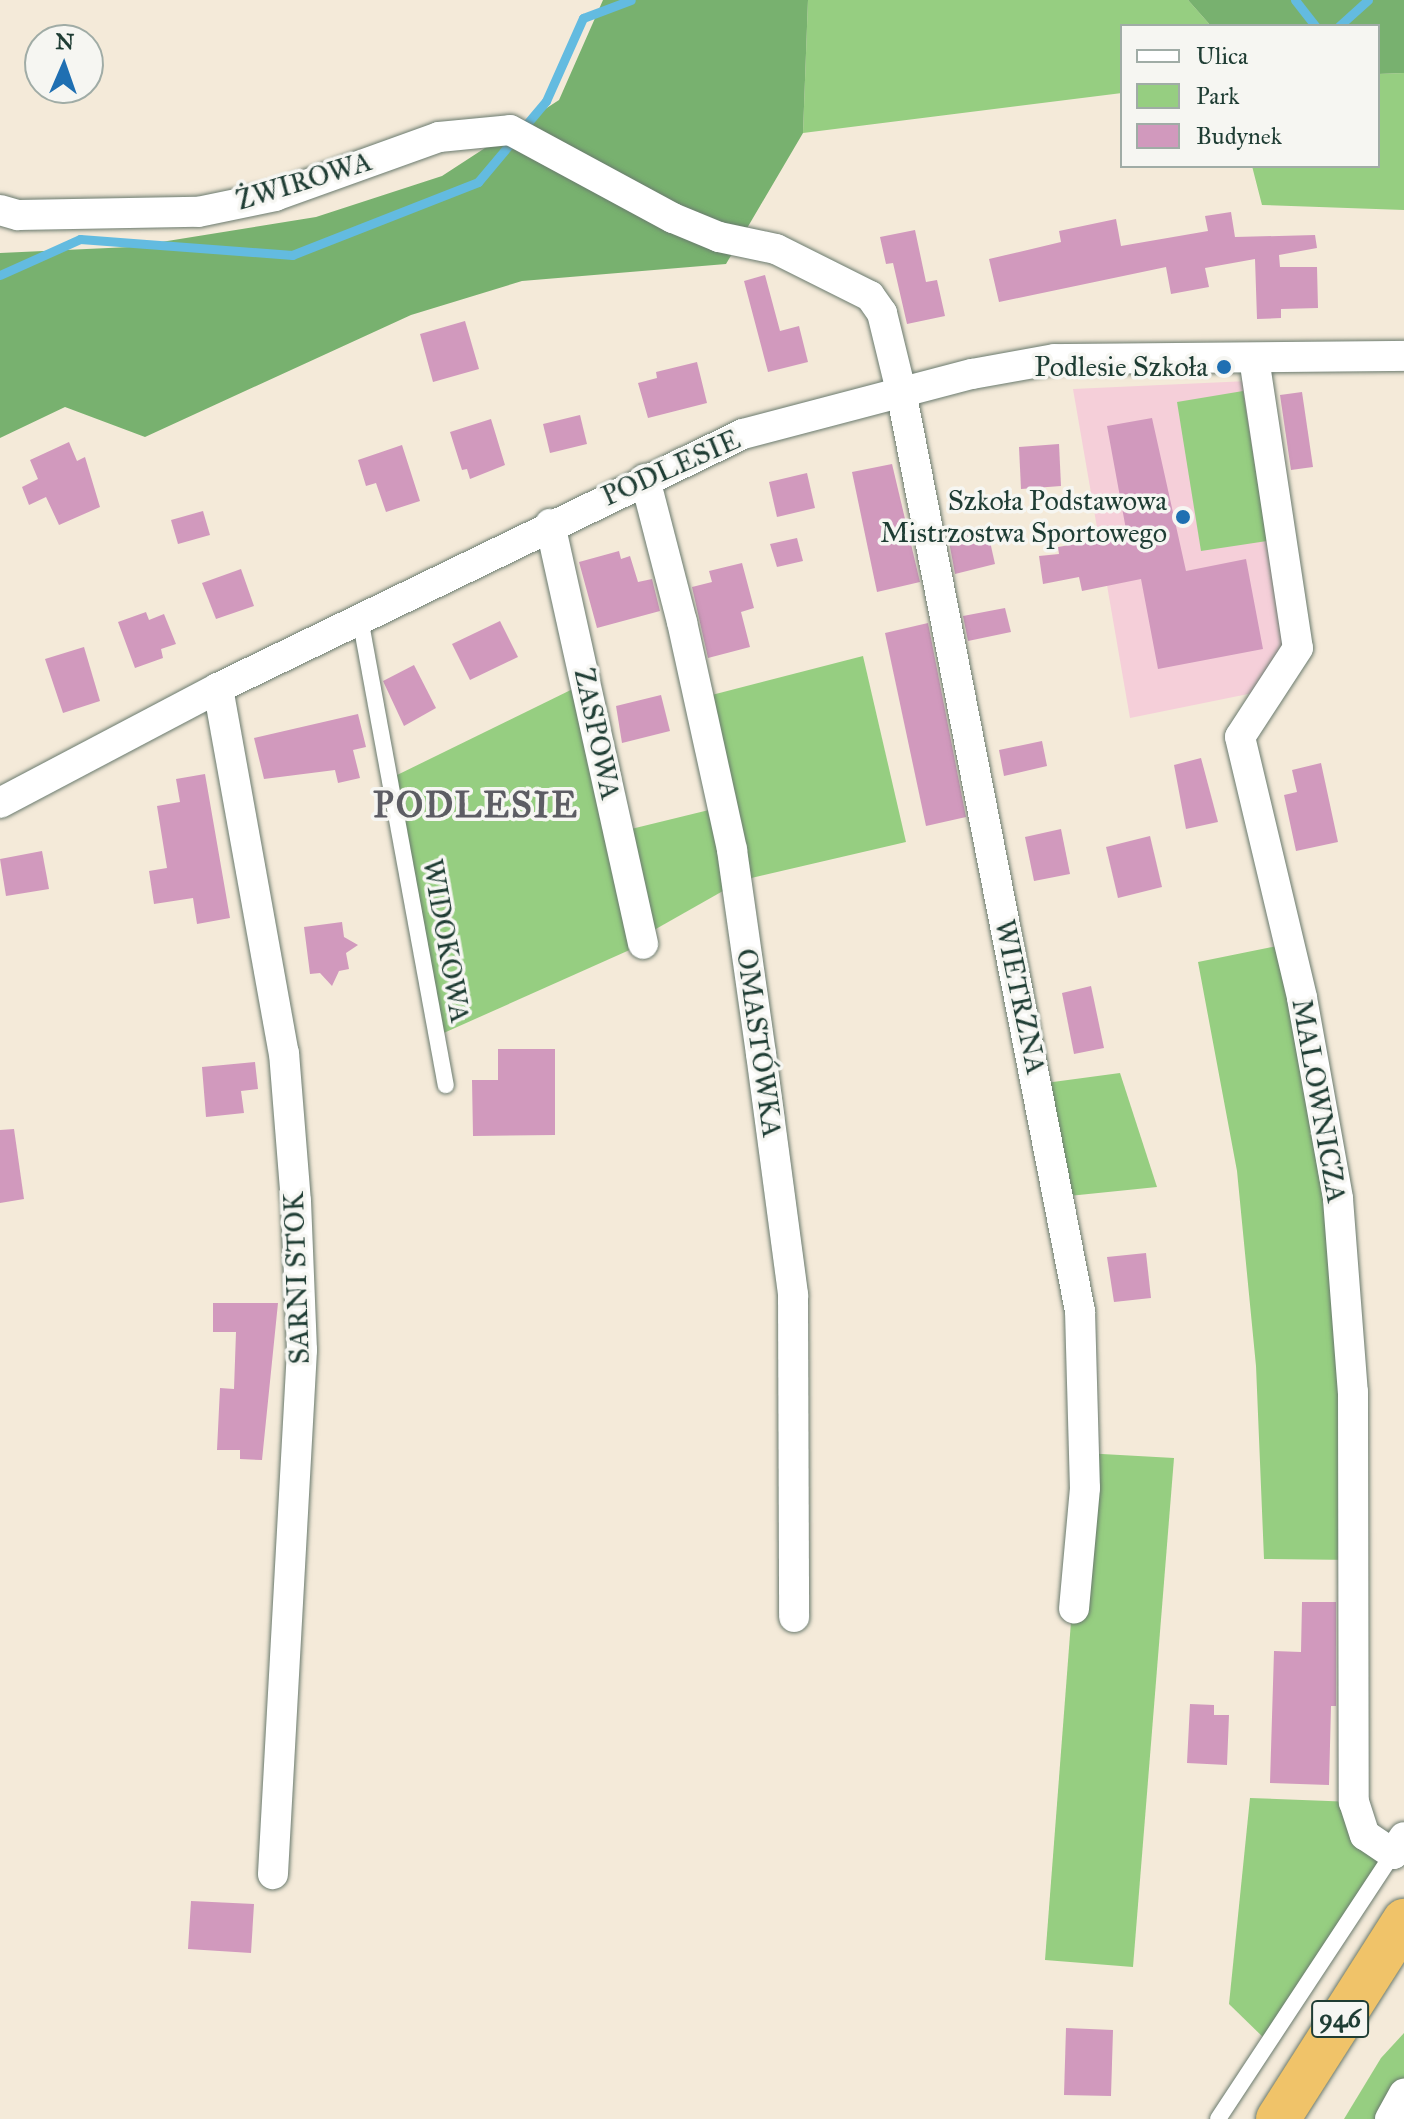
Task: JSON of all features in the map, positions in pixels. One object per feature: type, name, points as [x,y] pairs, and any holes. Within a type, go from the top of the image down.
[{"type":"highway","name":"946","points":[[1278,2119],[1404,1921]]},
{"type":"street","name":"ŻWIROWA","points":[[0,210],[18,215],[198,212],[275,196],[439,137],[521,135]]},
{"type":"street","name":"WIETRZNA","points":[[521,135],[673,218],[719,237],[776,249],[870,296],[882,313],[901,391],[1080,1311],[1085,1488],[1074,1608]]},
{"type":"street","name":"PODLESIE","points":[[0,803],[218,688],[550,524],[743,434],[901,391],[1055,359],[1404,356]]},
{"type":"street","name":"MALOWNICZA","points":[[1254,358],[1298,648],[1240,737],[1302,998],[1338,1199],[1353,1392],[1354,1802],[1365,1835],[1398,1845]]},
{"type":"street","name":"OMASTÓWKA","points":[[645,479],[682,622],[732,850],[793,1295],[794,1617]]},
{"type":"street","name":"ZASPOWA","points":[[550,524],[643,944]]},
{"type":"street","name":"SARNI STOK","points":[[218,688],[284,1053],[296,1213],[302,1350],[273,1874]]},
{"type":"street","points":[[1390,2119],[1404,2094]]},
{"type":"lane","name":"WIDOKOWA","points":[[360,618],[446,1085]]},
{"type":"lane","points":[[1218,2119],[1398,1845]]},
{"type":"shaded area","name":"Szkoła Podstawowa Mistrzostwa Sportowego","points":[[1248,381],[1291,645],[1258,692],[1130,718],[1073,389]]},
{"type":"green space","points":[[603,0],[808,0],[803,133],[726,264],[522,281],[411,315],[145,437],[65,407],[0,438],[0,253],[130,247],[316,217],[442,176],[559,100]]},
{"type":"green space","points":[[808,0],[1188,0],[1209,24],[1120,24],[1120,93],[803,133]]},
{"type":"green space","points":[[1188,0],[1404,0],[1404,73],[1380,74],[1380,24],[1209,24]]},
{"type":"green space","points":[[1404,73],[1404,210],[1262,205],[1253,168],[1380,168],[1380,74]]},
{"type":"green space","points":[[1243,391],[1267,541],[1201,551],[1177,402]]},
{"type":"green space","points":[[863,656],[906,842],[743,880],[704,697]]},
{"type":"green space","points":[[585,683],[643,944],[437,1036],[391,778]]},
{"type":"green space","points":[[713,809],[730,887],[647,934],[623,831]]},
{"type":"green space","points":[[1277,946],[1338,1199],[1354,1560],[1264,1559],[1256,1366],[1237,1171],[1198,962]]},
{"type":"green space","points":[[1120,1073],[1157,1187],[1059,1197],[1038,1084]]},
{"type":"green space","points":[[1084,1453],[1174,1458],[1133,1967],[1045,1960]]},
{"type":"green space","points":[[1250,1798],[1354,1802],[1393,1854],[1268,2042],[1229,2004]]},
{"type":"green space","points":[[1404,2033],[1404,2119],[1344,2119],[1381,2058]]},
{"type":"building","points":[[1231,212],[1235,237],[1315,235],[1317,248],[1279,255],[1280,267],[1317,267],[1318,308],[1281,309],[1281,318],[1257,319],[1255,259],[1205,268],[1209,287],[1171,294],[1166,267],[999,302],[989,259],[1061,242],[1059,231],[1116,219],[1121,246],[1208,231],[1205,216]]},
{"type":"building","points":[[915,230],[926,282],[937,280],[945,316],[907,324],[893,263],[886,264],[880,237]]},
{"type":"building","points":[[765,275],[780,331],[799,326],[808,362],[768,372],[744,281]]},
{"type":"building","points":[[465,321],[479,369],[433,382],[420,334]]},
{"type":"building","points":[[697,362],[707,403],[648,418],[638,383],[657,378],[656,372]]},
{"type":"building","points":[[1302,392],[1313,467],[1291,470],[1280,395]]},
{"type":"building","points":[[580,415],[587,444],[550,453],[543,424]]},
{"type":"building","points":[[1152,418],[1186,571],[1246,559],[1263,649],[1158,669],[1141,579],[1082,591],[1079,577],[1043,584],[1039,556],[1059,554],[1058,547],[1127,535],[1107,426]]},
{"type":"building","points":[[491,419],[505,465],[470,479],[467,469],[462,470],[450,432]]},
{"type":"building","points":[[69,442],[77,461],[85,457],[100,507],[59,525],[46,497],[29,505],[22,487],[38,479],[30,460]]},
{"type":"building","points":[[1059,444],[1061,486],[1021,489],[1019,447]]},
{"type":"building","points":[[402,445],[420,501],[386,512],[376,483],[366,486],[358,460]]},
{"type":"building","points":[[892,464],[920,582],[877,592],[852,472]]},
{"type":"building","points":[[807,473],[815,508],[777,517],[769,482]]},
{"type":"building","points":[[203,511],[210,535],[178,544],[171,520]]},
{"type":"building","points":[[987,528],[995,564],[955,574],[948,536]]},
{"type":"building","points":[[797,538],[803,561],[777,567],[770,544]]},
{"type":"building","points":[[619,551],[621,559],[630,556],[638,582],[652,579],[660,611],[597,628],[579,562]]},
{"type":"building","points":[[742,563],[754,608],[741,612],[750,647],[708,658],[692,587],[712,582],[709,571]]},
{"type":"building","points":[[241,569],[254,606],[216,619],[202,583]]},
{"type":"building","points":[[1005,608],[1011,632],[968,641],[963,616]]},
{"type":"building","points":[[146,612],[149,620],[164,614],[176,644],[161,649],[163,658],[135,668],[118,622]]},
{"type":"building","points":[[500,621],[518,657],[470,680],[452,644]]},
{"type":"building","points":[[928,623],[966,817],[926,826],[885,633]]},
{"type":"building","points":[[84,647],[100,701],[63,713],[45,659]]},
{"type":"building","points":[[414,665],[436,708],[404,726],[383,681]]},
{"type":"building","points":[[661,695],[670,731],[622,743],[616,706]]},
{"type":"building","points":[[358,714],[366,747],[353,750],[360,778],[338,783],[335,770],[264,779],[254,738]]},
{"type":"building","points":[[1042,741],[1047,766],[1004,776],[999,750]]},
{"type":"building","points":[[1201,758],[1218,822],[1186,829],[1174,765]]},
{"type":"building","points":[[1321,763],[1338,842],[1296,851],[1284,795],[1297,792],[1292,770]]},
{"type":"building","points":[[205,774],[230,918],[197,924],[193,898],[154,904],[149,871],[167,868],[157,806],[180,802],[176,779]]},
{"type":"building","points":[[1061,829],[1070,874],[1034,881],[1025,837]]},
{"type":"building","points":[[1150,836],[1162,887],[1118,898],[1106,847]]},
{"type":"building","points":[[42,851],[49,889],[6,896],[0,859]]},
{"type":"building","points":[[342,922],[344,937],[358,945],[346,953],[349,969],[339,971],[332,986],[320,973],[310,974],[304,927]]},
{"type":"building","points":[[1091,986],[1104,1048],[1074,1054],[1062,993]]},
{"type":"building","points":[[498,1049],[555,1049],[555,1135],[473,1136],[472,1080],[498,1080]]},
{"type":"building","points":[[255,1062],[258,1089],[241,1091],[244,1113],[206,1117],[202,1067]]},
{"type":"building","points":[[14,1129],[24,1199],[0,1203],[0,1130]]},
{"type":"building","points":[[1146,1253],[1151,1298],[1114,1302],[1107,1257]]},
{"type":"building","points":[[213,1303],[278,1303],[262,1460],[240,1459],[240,1450],[217,1450],[220,1388],[234,1389],[236,1332],[213,1332]]},
{"type":"building","points":[[1302,1602],[1336,1602],[1336,1706],[1331,1706],[1329,1785],[1270,1783],[1274,1651],[1301,1652]]},
{"type":"building","points":[[1190,1704],[1214,1705],[1214,1715],[1229,1715],[1227,1765],[1187,1763]]},
{"type":"building","points":[[191,1901],[254,1904],[251,1953],[188,1949]]},
{"type":"building","points":[[1066,2028],[1113,2030],[1111,2096],[1064,2095]]},
{"type":"waterway","points":[[0,275],[80,239],[292,255],[478,182],[546,101],[583,18],[631,0]]},
{"type":"waterway","points":[[1295,0],[1313,24]]},
{"type":"waterway","points":[[1341,24],[1368,0]]},
{"type":"place","name":"Podlesie Szkoła","points":[[1224,367]]},
{"type":"place","name":"Szkoła Podstawowa Mistrzostwa Sportowego","points":[[1183,517]]},
{"type":"district","name":"PODLESIE","points":[[476,806]]}]
